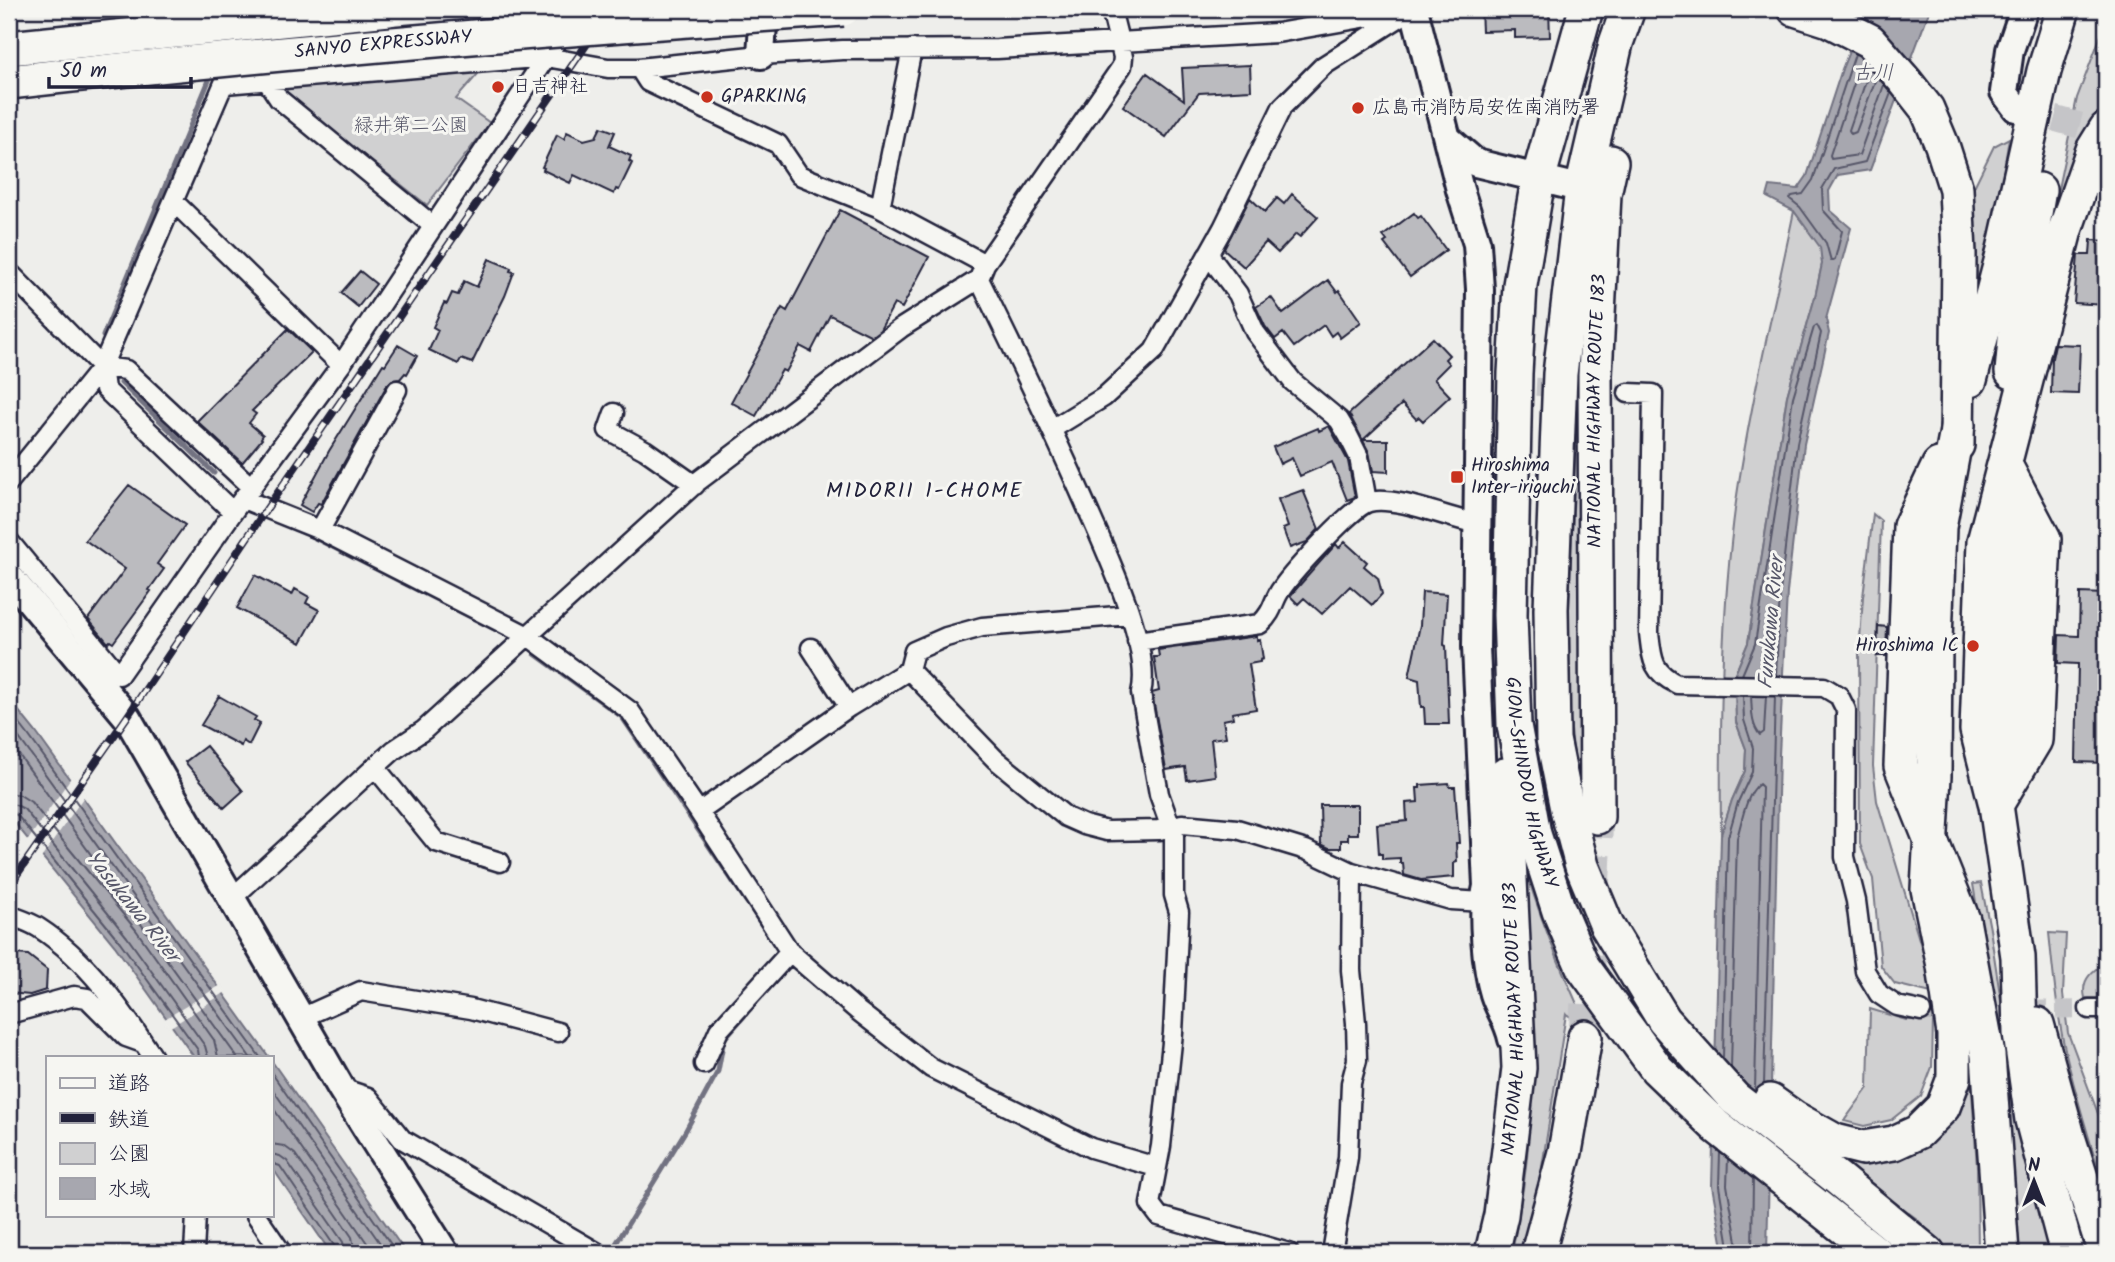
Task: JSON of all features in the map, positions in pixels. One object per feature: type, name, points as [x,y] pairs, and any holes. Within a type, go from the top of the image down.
[{"type":"highway","name":"SANYO EXPRESSWAY","points":[[9,48],[389,9]]},
{"type":"highway","name":"SANYO EXPRESSWAY","points":[[9,82],[189,62],[555,28],[843,9]]},
{"type":"highway","points":[[1593,192],[1616,43],[1628,9]]},
{"type":"highway","name":"NATIONAL HIGHWAY ROUTE 183","points":[[1597,817],[1593,192],[1646,9]]},
{"type":"highway","points":[[1795,9],[1829,20],[1870,41],[1905,80],[1927,109],[1956,189],[1959,254],[1958,425],[1893,527],[1880,757],[1930,837],[1963,920],[1988,1055],[2002,1253]]},
{"type":"highway","points":[[1666,1009],[1754,1090],[1794,1118],[1835,1141],[1863,1148],[1895,1143],[1917,1132],[1944,1107],[1954,1078],[1954,1034],[1944,966],[1928,889],[1934,776],[1939,527],[1958,425],[2003,254],[2044,71],[2063,9]]},
{"type":"highway","points":[[1996,805],[2035,740],[2044,539],[2005,464],[2017,318],[2042,174],[2067,61],[2086,9]]},
{"type":"highway","name":"GION-SHINDOU HIGHWAY","points":[[1584,13],[1538,180],[1520,285],[1515,373],[1510,615],[1514,725],[1534,834],[1559,911],[1583,967],[1656,1080],[1707,1142],[1836,1240]]},
{"type":"highway","points":[[2067,1253],[2032,1120],[2020,1033],[2018,957],[1996,805],[1977,730],[1984,542],[2065,230],[2093,150],[2106,129]]},
{"type":"highway","name":"GION-SHINDOU HIGHWAY","points":[[1593,192],[1560,374],[1551,609],[1553,739],[1582,866],[1607,926],[1666,1009]]},
{"type":"highway","name":"NATIONAL HIGHWAY ROUTE 183","points":[[1487,1250],[1502,1214],[1519,1068],[1503,748],[1510,615]]},
{"type":"highway","points":[[2018,957],[2068,1140],[2105,1253]]},
{"type":"highway","points":[[1666,1009],[1734,1098],[1928,1253]]},
{"type":"highway","points":[[1538,1253],[1565,1152],[1585,1037]]},
{"type":"highway","points":[[1836,1240],[1876,1253]]},
{"type":"street","points":[[9,482],[102,367],[256,9]]},
{"type":"street","points":[[9,541],[119,675],[341,365],[578,9]]},
{"type":"street","points":[[761,55],[764,9]]},
{"type":"street","points":[[231,899],[394,750],[425,730],[695,485],[901,328],[982,271],[1122,66],[1111,9]]},
{"type":"street","points":[[225,84],[546,57],[608,68],[639,68],[761,55],[843,50],[997,49],[1277,33],[1414,9]]},
{"type":"street","points":[[1414,9],[1477,244],[1489,384],[1478,524],[1476,647],[1487,886],[1483,902],[1494,997],[1509,1023],[1519,1068]]},
{"type":"street","points":[[1052,429],[1104,397],[1154,351],[1260,156],[1282,107],[1323,66],[1414,9]]},
{"type":"street","points":[[2016,108],[2004,92],[2010,50],[2024,9]]},
{"type":"street","points":[[880,208],[912,49]]},
{"type":"street","points":[[639,68],[648,82],[778,144],[799,175],[880,208],[982,271],[1116,575],[1130,615],[1144,681],[1142,693],[1159,794],[1174,836],[1174,895],[1179,912],[1173,1033],[1161,1146],[1150,1204],[1159,1216],[1244,1247],[1289,1253]]},
{"type":"street","points":[[267,80],[279,99],[432,225]]},
{"type":"street","points":[[1447,138],[1476,163],[1593,192]]},
{"type":"street","points":[[174,202],[341,365]]},
{"type":"street","points":[[1208,254],[1238,294],[1255,332],[1293,382],[1339,420],[1359,457],[1367,502]]},
{"type":"street","points":[[9,272],[102,367],[106,389],[243,500],[320,530],[528,636],[630,711],[699,811],[790,953],[931,1068],[1091,1148],[1156,1167]]},
{"type":"street","points":[[102,367],[126,370],[243,500]]},
{"type":"street","points":[[320,530],[397,390]]},
{"type":"street","points":[[1628,393],[1653,394],[1649,633],[1652,661],[1662,677],[1677,684],[1824,687],[1839,696],[1846,710],[1845,857],[1856,901],[1865,971],[1879,994],[1897,1006],[1921,1011]]},
{"type":"street","points":[[614,413],[608,430],[646,450],[695,485]]},
{"type":"street","points":[[1137,641],[1260,624],[1271,614],[1280,590],[1324,540],[1367,502],[1383,501],[1413,506],[1455,520],[1478,524]]},
{"type":"street","points":[[9,576],[127,717],[341,1088],[445,1253]]},
{"type":"street","points":[[699,811],[849,707],[909,670],[914,652],[946,637],[982,627],[1130,615]]},
{"type":"street","points":[[811,648],[849,707]]},
{"type":"street","points":[[909,670],[995,759],[1066,817],[1084,825],[1107,831],[1159,830],[1182,824],[1237,829],[1306,850],[1352,872],[1451,900],[1483,902]]},
{"type":"street","points":[[375,767],[436,842],[500,862]]},
{"type":"street","points":[[1332,1253],[1348,1157],[1351,1083],[1357,1060],[1350,970],[1352,872]]},
{"type":"street","points":[[9,915],[36,926],[63,946],[106,990],[149,1051]]},
{"type":"street","points":[[704,1064],[719,1030],[790,953]]},
{"type":"street","points":[[301,1018],[361,991],[471,1009],[558,1032]]},
{"type":"street","points":[[9,1014],[74,996],[87,999],[127,1037],[149,1051]]},
{"type":"street","points":[[341,1088],[368,1097],[402,1139],[598,1253]]},
{"type":"street","points":[[194,1253],[195,1216]]},
{"type":"street","points":[[257,1216],[282,1253]]},
{"type":"green space","points":[[2106,22],[2106,100],[2081,152],[2062,204],[2055,203],[2077,98]]},
{"type":"green space","name":"緑井第二公園","points":[[484,67],[456,99],[490,123],[427,205],[290,97],[282,82]]},
{"type":"green space","points":[[2009,138],[1994,232],[1978,293],[1967,292],[1969,197],[1994,146]]},
{"type":"green space","points":[[1794,211],[1821,247],[1822,264],[1787,396],[1748,643],[1735,674],[1736,722],[1746,749],[1745,771],[1721,835],[1722,668],[1731,543],[1748,429]]},
{"type":"green space","points":[[1580,338],[1582,807],[1571,732],[1567,658]]},
{"type":"green space","points":[[1873,514],[1881,521],[1873,766],[1877,801],[1928,969],[1931,993],[1895,984],[1881,966],[1873,879],[1860,844],[1859,653]]},
{"type":"green space","points":[[1521,852],[1550,941],[1588,1028],[1566,1014],[1537,1199],[1523,1253],[1512,1253],[1526,1162],[1530,1096]]},
{"type":"green space","points":[[1981,883],[2012,1073],[2054,1253],[2013,1253],[1985,957],[1973,884]]},
{"type":"green space","points":[[2049,933],[2066,934],[2063,994],[2068,1033],[2106,1135],[2106,1194],[2064,1045]]},
{"type":"green space","points":[[2096,969],[2106,969],[2106,998],[2085,998],[2086,982]]},
{"type":"green space","points":[[1870,1009],[1906,1020],[1933,1019],[1932,1067],[1921,1096],[1891,1120],[1864,1126],[1844,1121],[1868,1088]]},
{"type":"green space","points":[[1963,1075],[1971,1076],[1977,1167],[1978,1253],[1949,1253],[1917,1219],[1842,1164],[1849,1154],[1862,1158]]},
{"type":"water","name":"古川","points":[[1866,9],[1930,9],[1870,170],[1838,175],[1829,191],[1830,210],[1851,228],[1826,319],[1829,333],[1804,444],[1787,592],[1779,755],[1767,1253],[1724,1253],[1712,1186],[1721,835],[1745,771],[1746,749],[1736,722],[1735,674],[1748,643],[1787,396],[1822,264],[1820,247],[1794,211],[1767,197],[1770,186],[1798,189],[1807,176],[1842,69]]},
{"type":"water","name":"Yasukawa River","points":[[9,699],[35,731],[268,1056],[193,1056],[115,946],[9,816]]},
{"type":"water","points":[[273,1063],[406,1253],[331,1253],[273,1169]]},
{"type":"pier","points":[[72,776],[85,795],[40,860],[26,843]]},
{"type":"pier","points":[[221,985],[226,992],[169,1028],[163,1020]]},
{"type":"building","points":[[1481,9],[1549,9],[1550,37],[1515,38],[1515,30],[1482,31]]},
{"type":"building","points":[[1250,65],[1251,90],[1199,93],[1166,137],[1123,106],[1147,73],[1184,100],[1182,68]]},
{"type":"building","points":[[601,127],[615,132],[609,146],[631,156],[629,161],[632,163],[619,190],[616,189],[614,194],[574,175],[570,183],[543,170],[557,135],[564,139],[567,132],[584,140],[596,137]]},
{"type":"building","points":[[1292,194],[1318,217],[1300,237],[1296,234],[1278,253],[1266,242],[1244,267],[1224,249],[1250,198],[1265,212],[1277,198],[1284,204]]},
{"type":"building","points":[[840,210],[929,257],[902,308],[894,304],[880,330],[872,336],[830,315],[811,352],[800,346],[786,372],[782,370],[756,416],[731,402],[782,308],[787,311]]},
{"type":"building","points":[[1414,213],[1418,218],[1421,216],[1446,250],[1410,277],[1384,243],[1387,241],[1383,236]]},
{"type":"building","points":[[2091,240],[2106,241],[2106,305],[2074,303],[2078,255],[2090,255]]},
{"type":"building","points":[[489,259],[511,268],[510,271],[514,272],[472,363],[461,359],[458,364],[429,350],[438,330],[433,327],[444,303],[447,304],[452,293],[458,295],[464,281],[477,287]]},
{"type":"building","points":[[360,271],[376,284],[358,307],[341,293]]},
{"type":"building","points":[[1328,280],[1337,292],[1339,290],[1361,322],[1340,338],[1336,332],[1331,336],[1324,325],[1294,347],[1283,333],[1275,339],[1256,307],[1271,297],[1283,314]]},
{"type":"building","points":[[288,329],[312,352],[252,411],[256,414],[249,423],[263,435],[242,463],[197,421]]},
{"type":"building","points":[[1433,338],[1449,355],[1445,359],[1449,364],[1434,379],[1450,396],[1423,421],[1419,417],[1416,419],[1402,404],[1363,440],[1388,440],[1388,472],[1373,471],[1369,452],[1349,414]]},
{"type":"building","points":[[2055,344],[2080,345],[2078,394],[2051,393]]},
{"type":"building","points":[[398,345],[417,356],[407,374],[387,385],[321,504],[318,503],[312,512],[300,505],[329,451],[383,364],[385,365]]},
{"type":"building","points":[[1329,426],[1348,461],[1355,497],[1347,500],[1332,462],[1300,476],[1292,458],[1280,464],[1273,447]]},
{"type":"building","points":[[129,485],[185,525],[157,564],[164,569],[149,590],[151,591],[113,643],[108,643],[88,619],[125,569],[85,540]]},
{"type":"building","points":[[1303,490],[1319,529],[1307,542],[1290,548],[1283,529],[1288,527],[1278,499]]},
{"type":"building","points":[[1345,542],[1367,562],[1364,566],[1378,578],[1382,594],[1372,605],[1350,586],[1322,614],[1304,598],[1298,604],[1290,596],[1336,544],[1339,548]]},
{"type":"building","points":[[255,575],[292,595],[295,589],[309,597],[306,603],[319,610],[301,643],[237,608]]},
{"type":"building","points":[[1422,592],[1447,594],[1444,645],[1449,724],[1425,724],[1419,680],[1409,677],[1420,625]]},
{"type":"building","points":[[2080,593],[2106,594],[2106,763],[2076,762],[2078,664],[2058,663],[2059,635],[2079,636]]},
{"type":"building","points":[[1878,626],[1887,627],[1886,656],[1877,656]]},
{"type":"building","points":[[1257,636],[1257,640],[1260,639],[1263,659],[1249,664],[1256,709],[1232,713],[1233,718],[1223,720],[1226,737],[1211,739],[1215,776],[1187,780],[1185,767],[1166,770],[1152,693],[1159,691],[1154,657],[1159,657],[1158,650]]},
{"type":"building","points":[[219,696],[256,717],[254,720],[260,723],[249,745],[243,741],[241,746],[201,725]]},
{"type":"building","points":[[206,746],[243,791],[224,808],[185,762]]},
{"type":"building","points":[[1449,783],[1450,787],[1455,787],[1459,843],[1456,843],[1457,862],[1454,863],[1454,877],[1421,880],[1404,875],[1400,858],[1382,859],[1382,854],[1379,854],[1377,824],[1407,821],[1406,803],[1418,802],[1417,788],[1420,788],[1420,785]]},
{"type":"building","points":[[1320,805],[1358,805],[1358,834],[1348,834],[1348,840],[1341,840],[1341,848],[1329,848],[1321,844]]},
{"type":"building","points":[[15,954],[28,955],[47,970],[46,990],[30,995],[9,993],[10,957],[15,957]]},
{"type":"waterway","points":[[103,336],[212,73]]},
{"type":"waterway","points":[[121,383],[214,473]]},
{"type":"waterway","points":[[299,530],[506,635]]},
{"type":"waterway","points":[[535,654],[622,717],[746,901]]},
{"type":"waterway","points":[[615,1253],[612,1250],[686,1130],[718,1071],[724,1039],[746,1014]]},
{"type":"tunnel","points":[[2017,108],[2106,133]]},
{"type":"tunnel","points":[[1509,385],[1628,393]]},
{"type":"tunnel","points":[[1585,1037],[1597,817]]},
{"type":"tunnel","points":[[1921,1011],[2089,1009]]},
{"type":"railway","points":[[9,886],[611,9]]},
{"type":"place","name":"日吉神社","points":[[498,87]]},
{"type":"place","name":"GPARKING","points":[[707,97]]},
{"type":"place","name":"広島市消防局安佐南消防署","points":[[1358,108]]},
{"type":"place","name":"Hiroshima Inter-iriguchi","points":[[1457,477]]},
{"type":"place","name":"Hiroshima IC","points":[[1973,646]]},
{"type":"district","name":"MIDORII 1-CHOME","points":[[925,491]]},
{"type":"water label","name":"Furukawa River","points":[[1772,623]]}]
